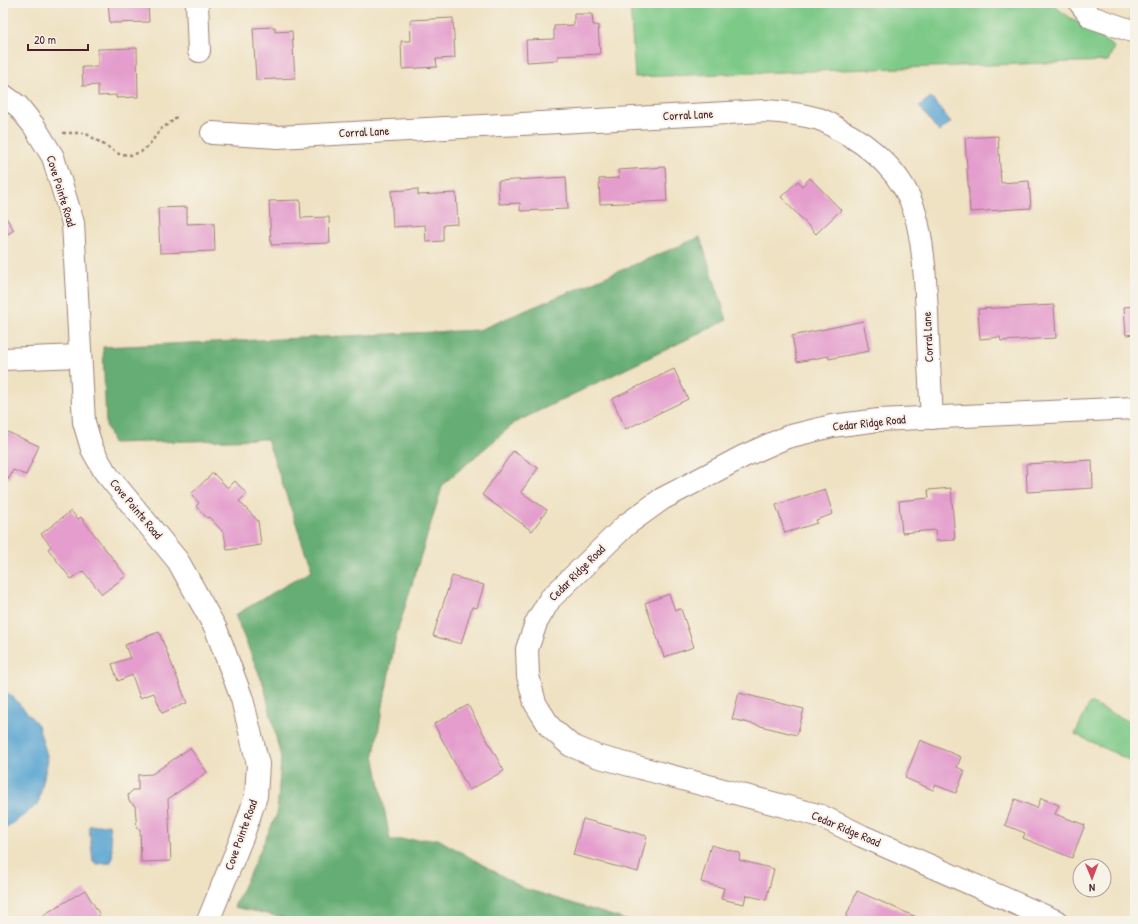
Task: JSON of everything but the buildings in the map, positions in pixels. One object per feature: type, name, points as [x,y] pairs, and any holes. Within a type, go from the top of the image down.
[{"type":"street","points":[[197,3],[199,52]]},
{"type":"street","points":[[1080,3],[1091,17],[1135,32]]},
{"type":"street","name":"Cove Pointe Road","points":[[3,95],[18,106],[34,126],[53,157],[74,223],[84,422],[92,449],[105,472],[178,561],[216,629],[242,699],[258,764],[256,796],[243,835],[208,921]]},
{"type":"street","name":"Corral Lane","points":[[212,133],[278,137],[765,111],[791,113],[820,119],[848,134],[874,151],[893,171],[905,189],[915,212],[922,243],[926,285],[932,418]]},
{"type":"street","points":[[3,359],[80,356]]},
{"type":"street","name":"Cedar Ridge Road","points":[[1056,921],[862,836],[820,816],[596,756],[570,745],[550,727],[535,703],[528,676],[527,649],[536,623],[550,599],[626,525],[662,499],[744,456],[787,437],[832,426],[879,420],[1135,408]]},
{"type":"path","points":[[46,145],[61,133],[85,133],[119,154],[131,155],[141,152],[149,146],[161,129],[174,120],[178,114]]},
{"type":"green space","points":[[630,3],[1054,3],[1059,10],[1114,47],[1108,61],[635,77]]},
{"type":"green space","points":[[700,237],[727,320],[516,422],[443,484],[396,636],[374,754],[390,840],[438,839],[523,888],[629,921],[299,921],[234,907],[277,814],[281,758],[264,686],[235,615],[312,570],[267,439],[113,443],[106,425],[103,347],[479,330]]},
{"type":"green space","points":[[1090,703],[1135,724],[1135,763],[1075,734]]},
{"type":"water","points":[[931,97],[951,122],[939,132],[919,106]]},
{"type":"water","points":[[3,689],[15,699],[38,725],[48,759],[38,804],[3,831]]},
{"type":"water","points":[[109,824],[113,858],[110,863],[97,864],[93,861],[89,826]]}]
